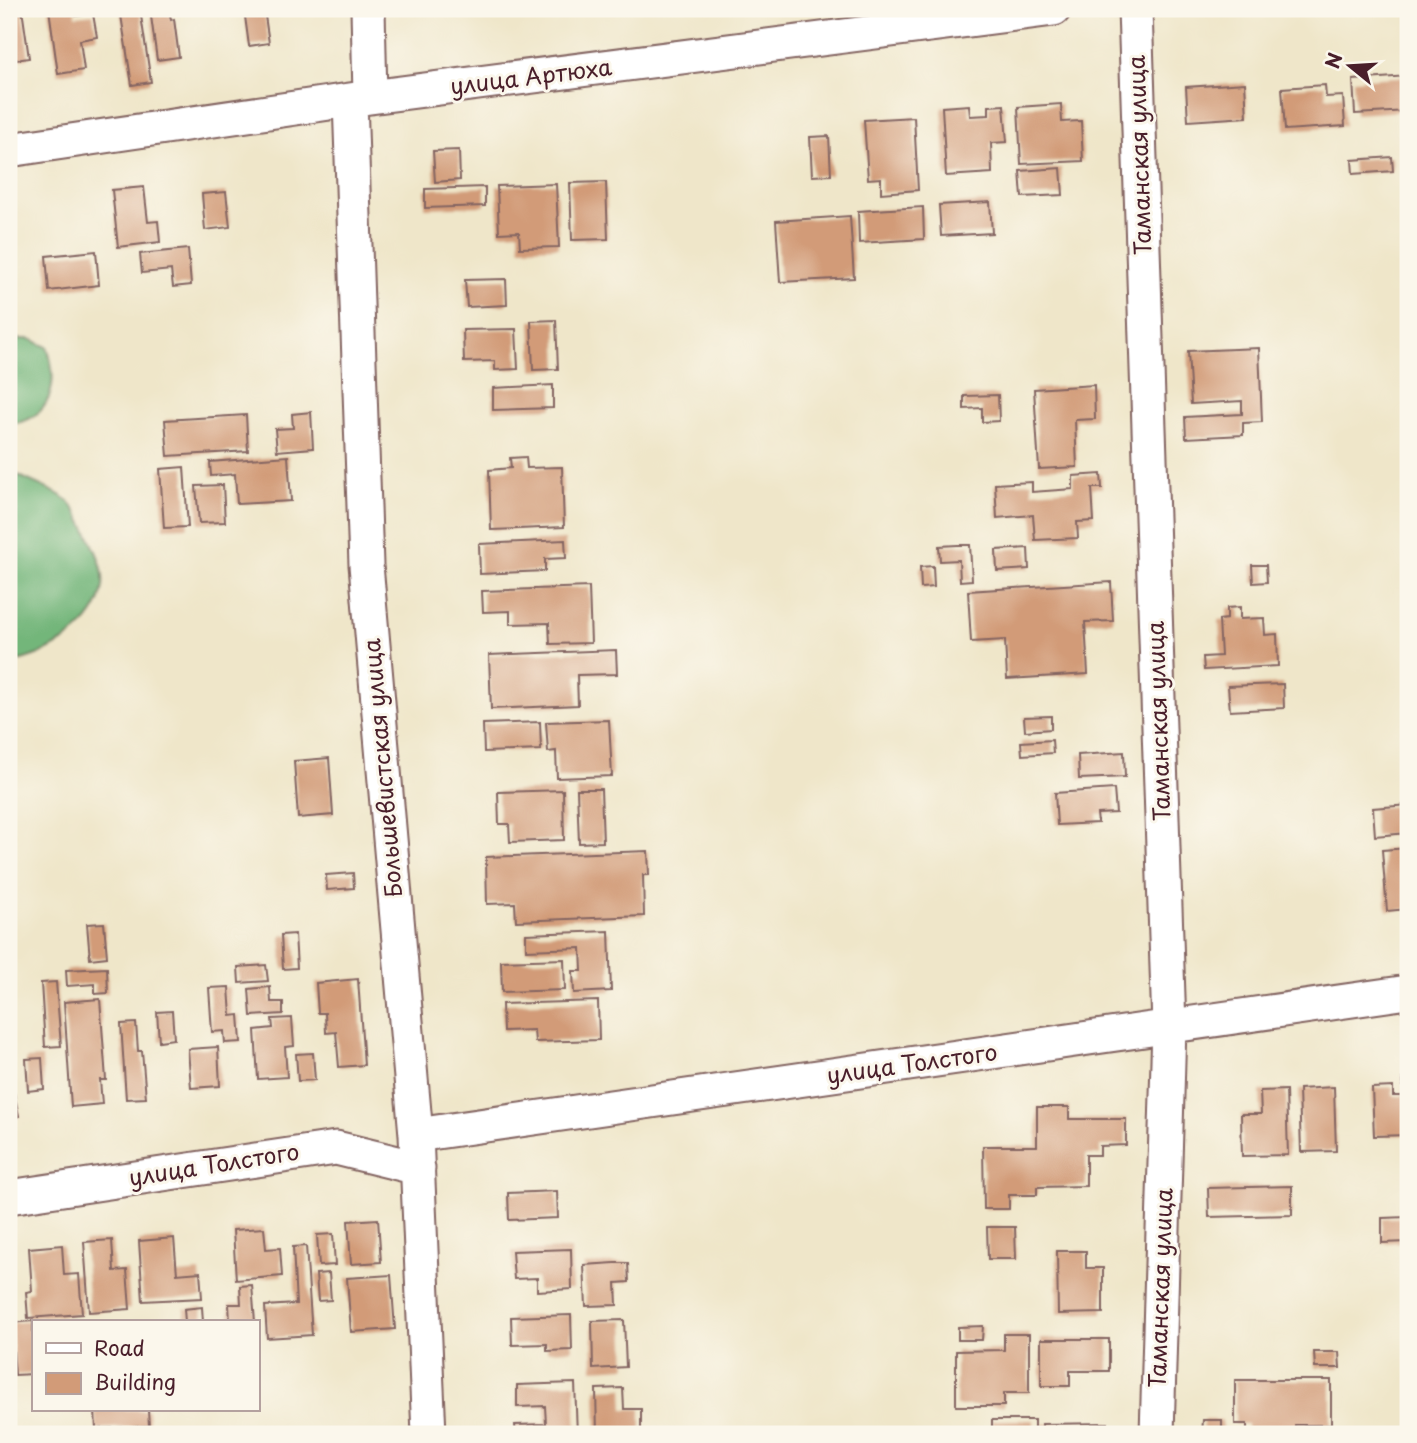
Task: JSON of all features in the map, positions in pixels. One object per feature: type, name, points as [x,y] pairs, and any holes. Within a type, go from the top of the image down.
[{"type":"street","name":"Большевистская улица","points":[[368,9],[360,99],[367,579],[416,1135],[429,1434]]},
{"type":"street","name":"улица Артюха","points":[[9,150],[360,99],[1054,9]]},
{"type":"street","name":"Таманская улица","points":[[1135,9],[1169,1027],[1157,1434]]},
{"type":"street","name":"улица Толстого","points":[[416,1135],[1408,992]]},
{"type":"street","name":"улица Толстого","points":[[9,1197],[336,1148],[418,1168]]},
{"type":"green space","points":[[9,339],[30,339],[47,347],[51,360],[52,386],[44,407],[35,415],[9,424]]},
{"type":"green space","points":[[9,471],[70,502],[94,548],[101,566],[103,586],[91,615],[68,638],[39,654],[9,663]]},
{"type":"building","points":[[9,9],[22,9],[29,58],[9,61]]},
{"type":"building","points":[[49,9],[75,9],[76,16],[93,14],[97,37],[80,40],[84,70],[58,74]]},
{"type":"building","points":[[120,9],[140,9],[151,82],[132,85]]},
{"type":"building","points":[[150,9],[169,9],[171,20],[174,19],[179,57],[157,60]]},
{"type":"building","points":[[244,9],[264,9],[269,43],[249,46]]},
{"type":"building","points":[[1408,76],[1408,111],[1355,114],[1353,80]]},
{"type":"building","points":[[1245,83],[1247,117],[1188,121],[1186,87]]},
{"type":"building","points":[[1325,85],[1326,97],[1343,96],[1345,126],[1285,130],[1282,88]]},
{"type":"building","points":[[1061,104],[1062,122],[1081,121],[1083,161],[1021,164],[1018,107]]},
{"type":"building","points":[[969,105],[970,116],[989,115],[989,106],[1004,105],[1007,142],[991,143],[992,173],[946,176],[942,107]]},
{"type":"building","points":[[914,117],[918,190],[881,193],[881,178],[868,179],[864,120]]},
{"type":"building","points":[[829,136],[831,175],[812,176],[810,137]]},
{"type":"building","points":[[459,150],[460,180],[435,182],[433,151]]},
{"type":"building","points":[[1392,157],[1393,171],[1353,174],[1352,160]]},
{"type":"building","points":[[1061,168],[1063,195],[1022,197],[1020,171]]},
{"type":"building","points":[[606,182],[608,239],[572,240],[570,183]]},
{"type":"building","points":[[556,184],[559,247],[520,248],[519,232],[499,233],[497,186]]},
{"type":"building","points":[[144,187],[148,222],[158,221],[160,242],[118,247],[112,190]]},
{"type":"building","points":[[485,187],[485,206],[425,208],[425,189]]},
{"type":"building","points":[[226,192],[230,227],[205,230],[202,194]]},
{"type":"building","points":[[990,202],[992,233],[941,236],[939,205]]},
{"type":"building","points":[[923,207],[924,239],[859,243],[858,211]]},
{"type":"building","points":[[850,216],[854,278],[780,282],[776,221]]},
{"type":"building","points":[[188,249],[191,285],[173,287],[171,270],[142,273],[140,254]]},
{"type":"building","points":[[96,251],[99,285],[49,291],[46,256]]},
{"type":"building","points":[[506,279],[507,305],[467,307],[465,280]]},
{"type":"building","points":[[556,320],[558,369],[533,370],[531,321]]},
{"type":"building","points":[[516,329],[518,369],[495,370],[495,361],[464,362],[463,330]]},
{"type":"building","points":[[1259,348],[1262,422],[1243,423],[1243,435],[1186,438],[1185,417],[1242,414],[1242,401],[1191,404],[1188,351]]},
{"type":"building","points":[[553,385],[553,408],[493,410],[493,388]]},
{"type":"building","points":[[1094,385],[1095,419],[1075,420],[1077,467],[1039,469],[1034,389]]},
{"type":"building","points":[[998,395],[999,421],[982,422],[982,408],[964,409],[964,396]]},
{"type":"building","points":[[311,412],[313,448],[277,451],[275,429],[293,428],[292,414]]},
{"type":"building","points":[[246,415],[248,451],[168,456],[165,420]]},
{"type":"building","points":[[288,456],[291,501],[237,504],[235,474],[211,476],[210,462]]},
{"type":"building","points":[[526,457],[527,468],[562,467],[564,527],[491,530],[489,470],[511,468],[510,458]]},
{"type":"building","points":[[184,467],[188,527],[164,528],[160,469]]},
{"type":"building","points":[[1101,474],[1102,488],[1092,488],[1094,521],[1077,522],[1078,538],[1035,540],[1033,515],[997,518],[995,484],[1032,482],[1032,492],[1073,489],[1073,476]]},
{"type":"building","points":[[223,485],[225,522],[199,523],[196,486]]},
{"type":"building","points":[[565,540],[566,558],[545,559],[545,571],[480,574],[479,544]]},
{"type":"building","points":[[970,545],[972,580],[960,581],[959,560],[940,561],[939,546]]},
{"type":"building","points":[[1028,548],[1029,569],[997,571],[996,550]]},
{"type":"building","points":[[1252,565],[1266,565],[1267,582],[1253,583]]},
{"type":"building","points":[[933,566],[934,587],[921,588],[920,567]]},
{"type":"building","points":[[1111,582],[1113,621],[1085,622],[1088,674],[1007,679],[1005,640],[971,642],[968,591]]},
{"type":"building","points":[[589,587],[591,643],[550,644],[549,623],[510,624],[510,611],[483,612],[482,591]]},
{"type":"building","points":[[1240,607],[1240,619],[1264,618],[1265,635],[1277,634],[1278,666],[1204,670],[1203,657],[1221,656],[1219,620],[1227,619],[1227,608]]},
{"type":"building","points":[[616,650],[617,674],[577,675],[578,705],[491,709],[489,655]]},
{"type":"building","points":[[1283,684],[1284,708],[1230,711],[1228,686]]},
{"type":"building","points":[[1051,716],[1051,729],[1025,731],[1024,717]]},
{"type":"building","points":[[609,720],[612,776],[557,778],[556,751],[548,752],[546,722]]},
{"type":"building","points":[[540,722],[541,750],[484,752],[483,724]]},
{"type":"building","points":[[1052,740],[1053,753],[1022,755],[1021,742]]},
{"type":"building","points":[[1124,752],[1125,777],[1079,779],[1078,755]]},
{"type":"building","points":[[329,758],[333,815],[298,818],[294,761]]},
{"type":"building","points":[[577,789],[601,789],[603,842],[579,843]]},
{"type":"building","points":[[1114,789],[1116,813],[1097,814],[1098,823],[1057,825],[1055,793]]},
{"type":"building","points":[[563,790],[564,840],[510,842],[509,824],[499,824],[498,792]]},
{"type":"building","points":[[1408,805],[1408,833],[1375,836],[1373,808]]},
{"type":"building","points":[[1408,848],[1408,909],[1387,911],[1382,850]]},
{"type":"building","points":[[648,851],[649,875],[643,875],[644,916],[516,921],[515,903],[487,904],[486,857]]},
{"type":"building","points":[[353,873],[354,888],[327,890],[326,875]]},
{"type":"building","points":[[104,923],[107,957],[90,959],[87,924]]},
{"type":"building","points":[[609,931],[611,991],[574,993],[573,971],[582,971],[581,948],[526,950],[526,934]]},
{"type":"building","points":[[295,934],[297,968],[283,969],[281,935]]},
{"type":"building","points":[[564,959],[565,990],[502,992],[501,961]]},
{"type":"building","points":[[266,965],[268,981],[239,983],[238,967]]},
{"type":"building","points":[[107,968],[108,993],[95,994],[95,984],[67,986],[66,970]]},
{"type":"building","points":[[358,979],[364,1065],[339,1067],[336,1032],[326,1033],[325,1013],[318,1013],[316,983]]},
{"type":"building","points":[[56,982],[61,1046],[45,1047],[41,983]]},
{"type":"building","points":[[229,987],[231,1016],[239,1015],[241,1042],[225,1043],[224,1031],[212,1032],[209,988]]},
{"type":"building","points":[[270,987],[271,1002],[283,1002],[283,1014],[251,1016],[249,989]]},
{"type":"building","points":[[100,999],[106,1080],[100,1080],[102,1104],[71,1107],[64,1002]]},
{"type":"building","points":[[598,1001],[599,1040],[535,1042],[534,1030],[503,1031],[502,1004]]},
{"type":"building","points":[[172,1011],[174,1039],[159,1041],[157,1012]]},
{"type":"building","points":[[292,1018],[294,1046],[285,1047],[287,1077],[258,1079],[255,1030],[273,1028],[272,1019]]},
{"type":"building","points":[[136,1023],[138,1051],[142,1051],[146,1098],[126,1099],[121,1024]]},
{"type":"building","points":[[218,1047],[220,1086],[191,1088],[188,1049]]},
{"type":"building","points":[[313,1053],[315,1080],[298,1081],[296,1054]]},
{"type":"building","points":[[42,1058],[44,1089],[28,1091],[26,1059]]},
{"type":"building","points":[[9,1068],[19,1116],[9,1119]]},
{"type":"building","points":[[1403,1076],[1408,1076],[1408,1135],[1374,1136],[1372,1088],[1393,1087],[1393,1096],[1403,1096]]},
{"type":"building","points":[[1334,1087],[1336,1151],[1301,1152],[1299,1089]]},
{"type":"building","points":[[1286,1090],[1288,1155],[1242,1156],[1241,1114],[1261,1114],[1260,1091]]},
{"type":"building","points":[[1037,1107],[1069,1107],[1069,1119],[1126,1119],[1126,1145],[1100,1146],[1100,1155],[1086,1155],[1086,1186],[1037,1187],[1037,1195],[1009,1195],[1009,1209],[984,1209],[983,1146],[1037,1146]]},
{"type":"building","points":[[1292,1186],[1292,1215],[1209,1217],[1208,1188]]},
{"type":"building","points":[[557,1191],[558,1218],[509,1220],[508,1193]]},
{"type":"building","points":[[1408,1217],[1408,1242],[1382,1243],[1382,1218]]},
{"type":"building","points":[[378,1219],[381,1262],[351,1264],[348,1221]]},
{"type":"building","points":[[987,1227],[1015,1227],[1016,1259],[988,1259]]},
{"type":"building","points":[[264,1228],[266,1249],[280,1248],[282,1276],[236,1280],[233,1230]]},
{"type":"building","points":[[333,1234],[335,1265],[319,1266],[317,1235]]},
{"type":"building","points":[[174,1238],[177,1274],[200,1272],[202,1298],[143,1301],[139,1241]]},
{"type":"building","points":[[112,1240],[114,1271],[127,1270],[130,1309],[89,1312],[84,1242]]},
{"type":"building","points":[[62,1245],[64,1275],[79,1274],[82,1314],[28,1318],[26,1292],[32,1291],[29,1248]]},
{"type":"building","points":[[306,1246],[312,1335],[267,1338],[265,1306],[296,1304],[293,1247]]},
{"type":"building","points":[[571,1249],[572,1289],[537,1291],[537,1278],[514,1279],[512,1251]]},
{"type":"building","points":[[1057,1251],[1086,1251],[1086,1268],[1103,1268],[1103,1313],[1058,1314]]},
{"type":"building","points":[[628,1263],[629,1282],[616,1283],[617,1305],[586,1306],[584,1265]]},
{"type":"building","points":[[329,1273],[331,1300],[318,1301],[316,1274]]},
{"type":"building","points":[[391,1275],[395,1329],[351,1332],[347,1278]]},
{"type":"building","points":[[252,1285],[255,1320],[230,1320],[229,1304],[241,1304],[240,1286]]},
{"type":"building","points":[[202,1307],[203,1320],[185,1320],[184,1309]]},
{"type":"building","points":[[571,1315],[572,1350],[547,1351],[547,1344],[512,1345],[511,1317]]},
{"type":"building","points":[[624,1320],[626,1367],[593,1369],[592,1321]]},
{"type":"building","points":[[32,1321],[32,1374],[15,1375],[11,1323]]},
{"type":"building","points":[[983,1326],[982,1340],[958,1340],[958,1327]]},
{"type":"building","points":[[1004,1334],[1029,1334],[1029,1393],[1004,1393],[1004,1406],[956,1406],[956,1351],[1004,1350]]},
{"type":"building","points":[[1041,1339],[1109,1339],[1109,1371],[1070,1371],[1070,1386],[1041,1386]]},
{"type":"building","points":[[1314,1352],[1339,1352],[1340,1368],[1315,1368]]},
{"type":"building","points":[[1235,1380],[1331,1380],[1331,1425],[1295,1425],[1295,1434],[1247,1434],[1247,1424],[1235,1424]]},
{"type":"building","points":[[575,1383],[577,1434],[516,1434],[515,1425],[546,1424],[545,1406],[517,1407],[517,1385]]},
{"type":"building","points":[[623,1388],[624,1409],[641,1409],[641,1434],[597,1434],[596,1389]]},
{"type":"building","points":[[95,1412],[148,1412],[149,1426],[96,1429]]},
{"type":"building","points":[[992,1420],[1034,1420],[1034,1434],[992,1434]]},
{"type":"building","points":[[1203,1420],[1222,1420],[1222,1434],[1202,1434]]},
{"type":"building","points":[[1108,1423],[1108,1434],[1042,1434],[1042,1424]]}]
